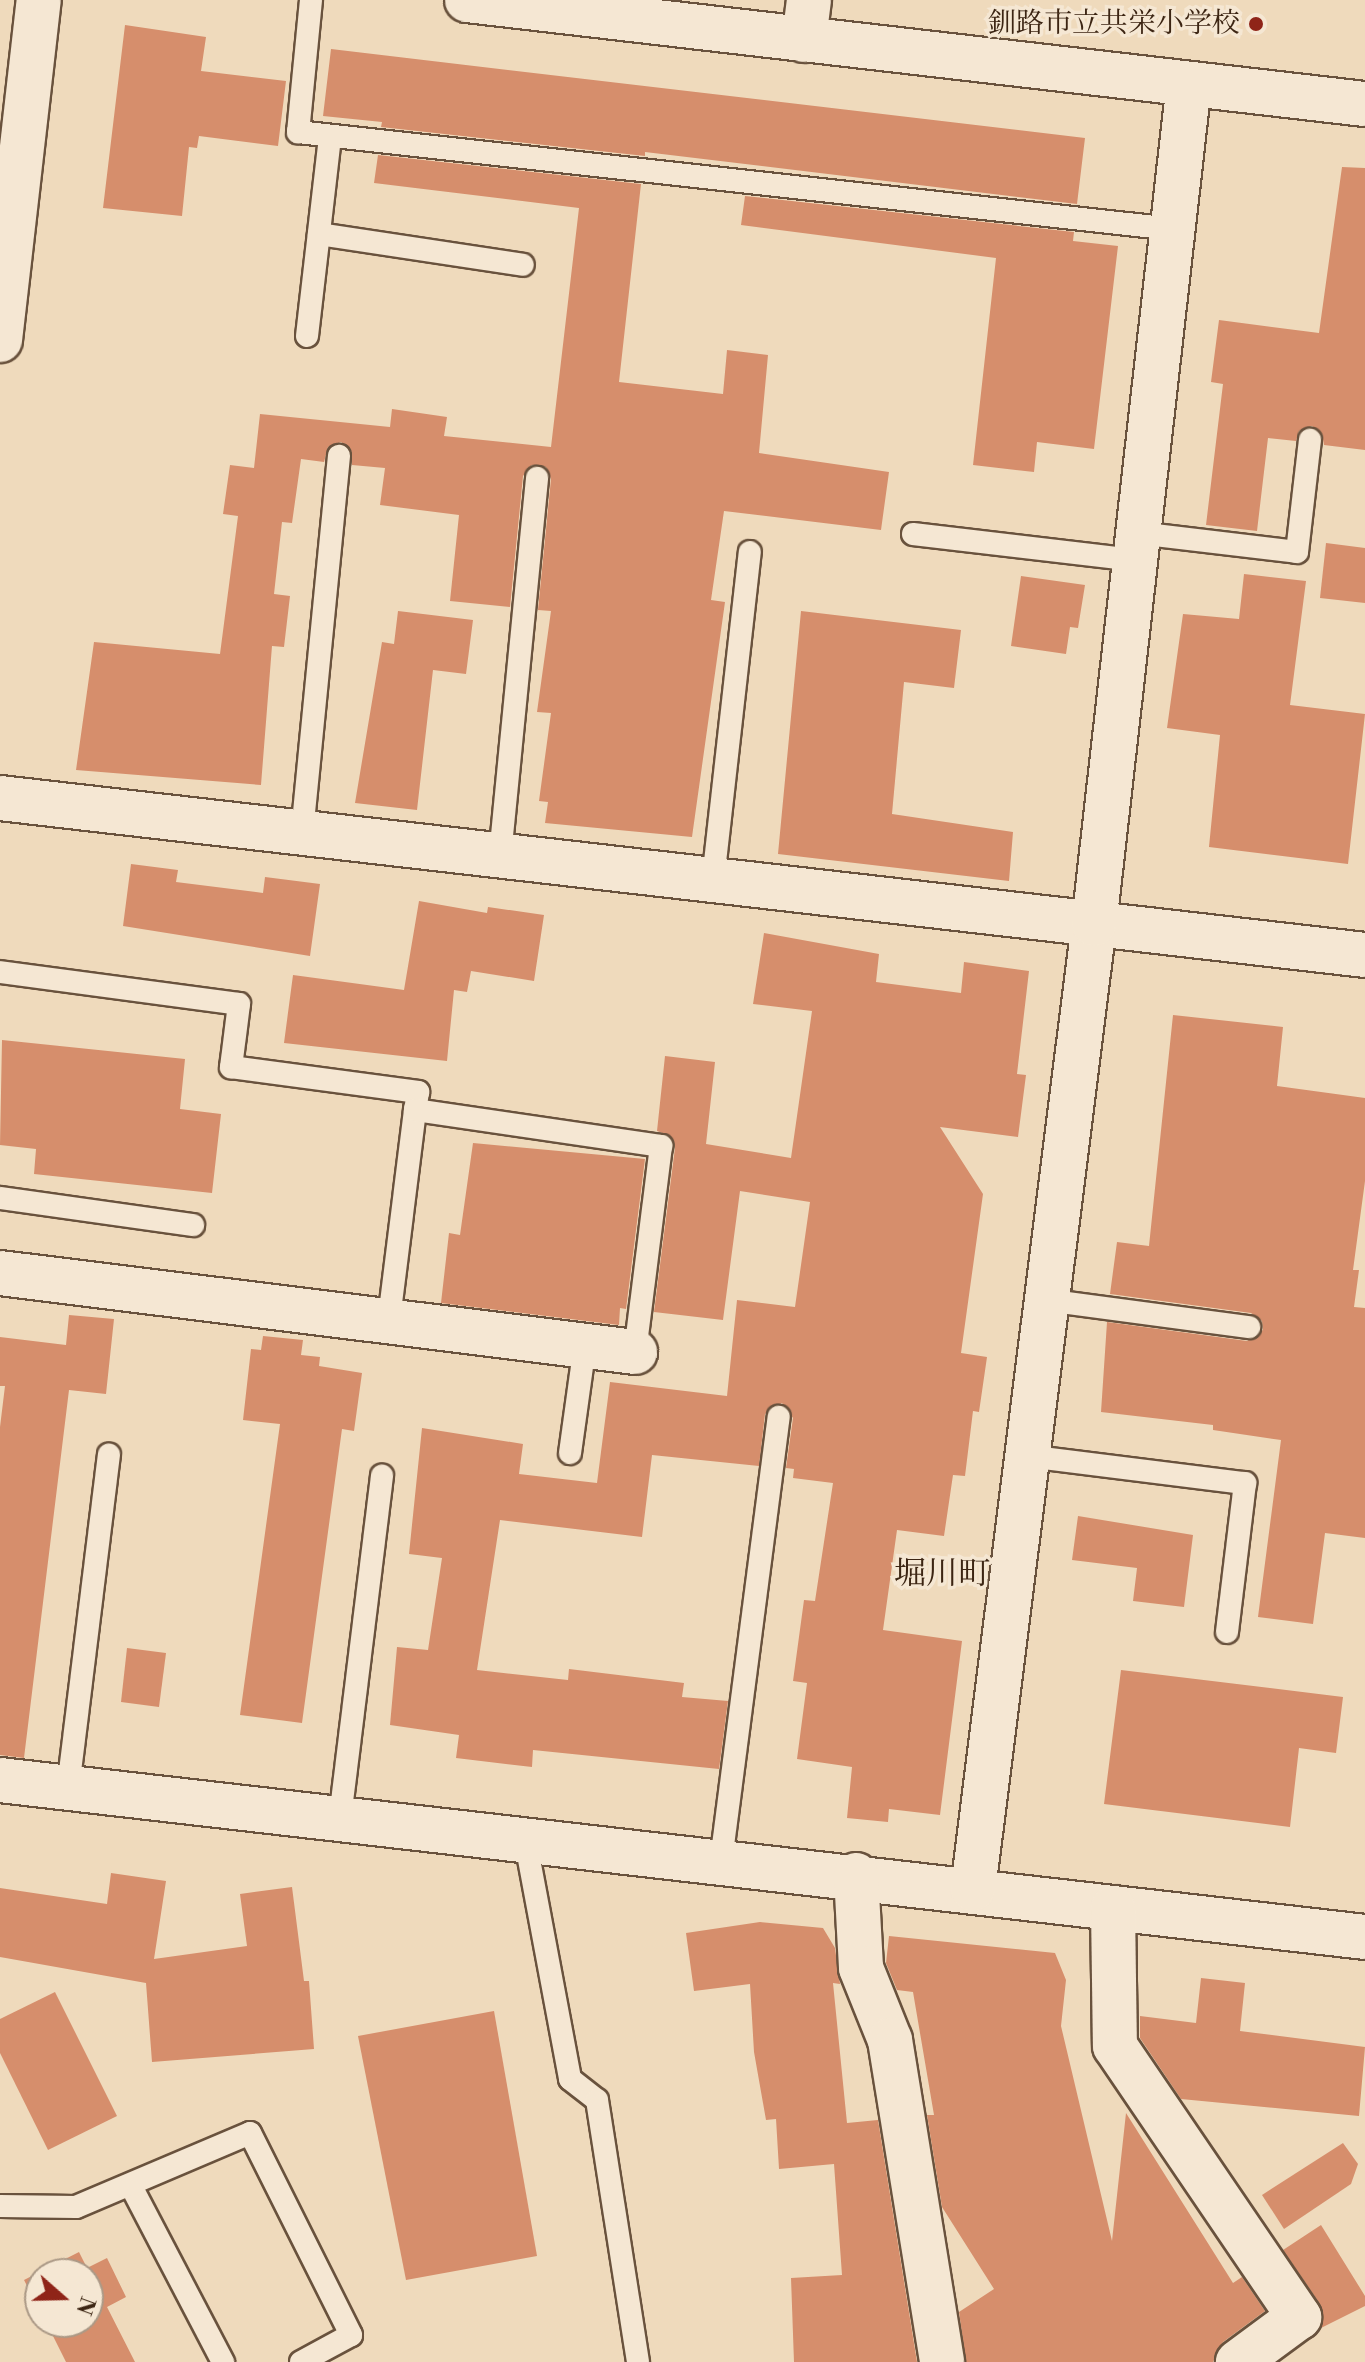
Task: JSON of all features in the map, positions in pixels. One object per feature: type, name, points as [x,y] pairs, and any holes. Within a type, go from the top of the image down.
[{"type":"street","points":[[0,340],[39,0]]},
{"type":"street","points":[[467,0],[806,20],[1189,84],[1365,104]]},
{"type":"street","points":[[973,1889],[1094,924],[1189,84]]},
{"type":"street","points":[[0,798],[1365,955]]},
{"type":"street","points":[[0,1273],[635,1352]]},
{"type":"street","points":[[0,1780],[856,1875],[1365,1937]]},
{"type":"street","points":[[856,1875],[861,1968],[890,2040],[942,2362]]},
{"type":"street","points":[[1113,1908],[1115,2046],[1299,2317],[1238,2362]]},
{"type":"lane","points":[[311,0],[298,132],[1172,229]]},
{"type":"lane","points":[[307,336],[330,136]]},
{"type":"lane","points":[[319,234],[523,265]]},
{"type":"lane","points":[[913,534],[1136,547],[1297,552],[1310,440]]},
{"type":"lane","points":[[302,833],[339,456]]},
{"type":"lane","points":[[500,856],[537,478]]},
{"type":"lane","points":[[713,880],[750,552]]},
{"type":"lane","points":[[0,972],[239,1004],[231,1067],[418,1092],[389,1319]]},
{"type":"lane","points":[[415,1110],[661,1146],[635,1352]]},
{"type":"lane","points":[[0,1198],[193,1225]]},
{"type":"lane","points":[[1046,1300],[1249,1327]]},
{"type":"lane","points":[[570,1453],[585,1345]]},
{"type":"lane","points":[[721,1861],[779,1417]]},
{"type":"lane","points":[[68,1788],[109,1455]]},
{"type":"lane","points":[[1027,1456],[1245,1483],[1227,1632]]},
{"type":"lane","points":[[340,1818],[382,1476]]},
{"type":"lane","points":[[525,1838],[570,2079],[597,2100],[638,2362]]},
{"type":"lane","points":[[0,2206],[76,2207],[250,2133],[351,2335],[301,2362]]},
{"type":"lane","points":[[131,2186],[223,2362]]},
{"type":"building","points":[[125,25],[206,37],[201,71],[286,81],[278,146],[199,136],[197,148],[189,147],[182,216],[103,208]]},
{"type":"building","points":[[331,49],[1085,138],[1077,204],[645,152],[645,156],[381,127],[382,122],[323,116]]},
{"type":"building","points":[[378,155],[641,184],[619,382],[723,394],[727,350],[768,355],[759,453],[889,472],[881,530],[724,511],[711,600],[725,602],[692,837],[545,823],[548,802],[539,801],[551,713],[537,712],[551,611],[538,610],[551,479],[546,467],[532,465],[523,476],[510,607],[450,601],[459,515],[380,505],[385,468],[352,465],[351,450],[341,442],[328,447],[324,462],[301,459],[292,523],[282,522],[274,594],[290,596],[284,647],[272,646],[261,785],[76,770],[94,642],[220,654],[238,516],[223,514],[230,465],[254,468],[260,414],[390,427],[392,409],[447,417],[444,436],[551,447],[579,208],[374,183]]},
{"type":"building","points":[[1342,167],[1365,168],[1365,450],[1324,445],[1322,434],[1312,426],[1299,431],[1296,441],[1268,438],[1257,531],[1206,525],[1223,384],[1211,382],[1219,320],[1319,333]]},
{"type":"building","points":[[745,196],[1074,232],[1073,241],[1118,246],[1094,449],[1037,442],[1034,472],[973,465],[996,258],[741,225]]},
{"type":"building","points":[[1326,543],[1365,548],[1365,603],[1320,598]]},
{"type":"building","points":[[1244,574],[1306,581],[1290,705],[1365,714],[1348,864],[1209,847],[1220,735],[1167,728],[1183,614],[1239,619]]},
{"type":"building","points":[[1021,576],[1085,585],[1078,628],[1070,627],[1066,654],[1011,646]]},
{"type":"building","points":[[398,611],[473,620],[466,674],[433,670],[417,810],[355,803],[382,642],[394,644]]},
{"type":"building","points":[[801,611],[961,630],[954,688],[904,682],[892,814],[1013,832],[1009,881],[778,854]]},
{"type":"building","points":[[131,864],[178,870],[176,882],[263,893],[265,877],[320,884],[310,956],[123,926]]},
{"type":"building","points":[[419,901],[487,913],[488,907],[544,915],[534,981],[471,971],[467,992],[454,990],[447,1061],[284,1043],[293,975],[404,990]]},
{"type":"building","points":[[764,933],[879,954],[876,982],[961,993],[964,962],[1029,971],[1017,1074],[1026,1075],[1018,1137],[940,1127],[983,1194],[961,1353],[987,1357],[979,1412],[973,1411],[965,1476],[953,1475],[944,1536],[897,1530],[883,1630],[962,1641],[940,1815],[889,1809],[888,1822],[847,1818],[852,1767],[797,1759],[807,1683],[793,1681],[804,1600],[815,1601],[833,1483],[793,1478],[794,1469],[786,1468],[793,1418],[782,1403],[765,1414],[759,1466],[652,1455],[642,1537],[500,1520],[477,1670],[568,1680],[569,1669],[684,1683],[682,1697],[728,1701],[719,1769],[533,1750],[532,1767],[456,1758],[459,1735],[390,1725],[397,1647],[428,1650],[442,1558],[409,1554],[422,1428],[523,1444],[519,1474],[597,1483],[610,1382],[727,1396],[737,1300],[795,1307],[810,1202],[740,1191],[723,1320],[654,1312],[675,1148],[670,1136],[657,1131],[665,1056],[715,1062],[706,1144],[791,1158],[812,1011],[753,1004]]},
{"type":"building","points":[[1173,1015],[1283,1027],[1277,1086],[1365,1098],[1365,1181],[1353,1270],[1359,1270],[1354,1307],[1365,1308],[1365,1538],[1325,1533],[1313,1624],[1258,1617],[1281,1440],[1213,1430],[1213,1425],[1101,1412],[1107,1322],[1247,1341],[1263,1330],[1262,1321],[1251,1313],[1110,1294],[1117,1242],[1149,1246]]},
{"type":"building","points":[[2,1040],[185,1059],[180,1109],[221,1114],[212,1193],[34,1174],[36,1149],[0,1145]]},
{"type":"building","points":[[473,1143],[645,1159],[626,1309],[620,1308],[619,1325],[441,1303],[449,1233],[460,1235]]},
{"type":"building","points":[[69,1315],[114,1319],[106,1394],[69,1390],[24,1758],[0,1755],[0,1427],[5,1386],[0,1386],[0,1337],[66,1345]]},
{"type":"building","points":[[263,1336],[303,1340],[301,1355],[320,1357],[319,1366],[362,1373],[354,1431],[342,1429],[302,1723],[240,1715],[280,1424],[243,1420],[251,1349],[261,1350]]},
{"type":"building","points":[[1078,1516],[1193,1535],[1184,1607],[1133,1601],[1137,1568],[1072,1560]]},
{"type":"building","points":[[127,1648],[166,1653],[159,1707],[121,1702]]},
{"type":"building","points":[[1121,1670],[1343,1697],[1336,1753],[1299,1748],[1290,1827],[1104,1804]]},
{"type":"building","points":[[111,1873],[166,1881],[154,1959],[247,1946],[240,1894],[292,1887],[304,1981],[309,1981],[314,2049],[152,2062],[146,1983],[0,1957],[0,1888],[107,1904]]},
{"type":"building","points":[[760,1922],[823,1928],[835,1948],[840,1984],[833,1983],[847,2123],[878,2120],[917,2362],[794,2362],[791,2278],[842,2275],[834,2164],[779,2169],[776,2119],[766,2120],[754,2052],[750,1984],[694,1991],[686,1933]]},
{"type":"building","points":[[889,1936],[1055,1953],[1066,1980],[1061,2026],[1112,2241],[1126,2113],[1233,2283],[1242,2277],[1265,2311],[1223,2342],[1213,2362],[966,2362],[959,2312],[994,2289],[942,2207],[927,2115],[934,2115],[913,1992],[897,1990],[886,1963]]},
{"type":"building","points":[[1201,1978],[1245,1983],[1240,2031],[1365,2047],[1359,2116],[1181,2099],[1140,2038],[1140,2016],[1196,2023]]},
{"type":"building","points":[[55,1992],[117,2116],[48,2150],[0,2053],[0,2019]]},
{"type":"building","points":[[494,2011],[537,2256],[406,2280],[358,2036]]},
{"type":"building","points":[[1343,2143],[1358,2164],[1351,2184],[1284,2229],[1262,2195]]},
{"type":"building","points":[[1321,2225],[1365,2296],[1365,2306],[1321,2328],[1320,2304],[1283,2250]]},
{"type":"building","points":[[79,2252],[82,2258],[67,2258]]},
{"type":"building","points":[[107,2258],[126,2297],[107,2307],[135,2362],[66,2362],[54,2338],[104,2338],[104,2260]]},
{"type":"place","name":"釧路市立共栄小学校","points":[[1256,24]]},
{"type":"district","name":"堀川町","points":[[942,1574]]}]
